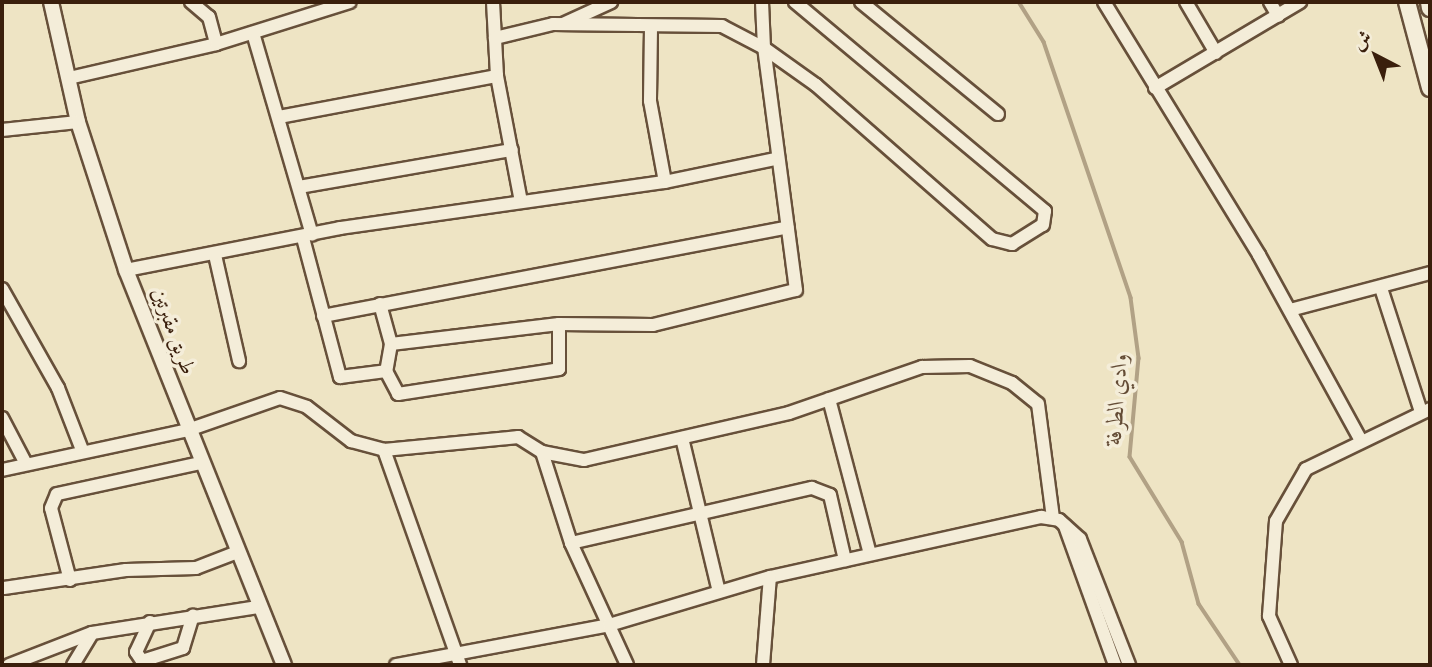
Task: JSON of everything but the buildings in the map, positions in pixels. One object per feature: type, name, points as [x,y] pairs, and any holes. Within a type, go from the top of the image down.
[{"type":"main road","points":[[1407,2],[1430,88]]},
{"type":"main road","points":[[1429,2],[1430,8]]},
{"type":"street","name":"طريق مقبرتين","points":[[51,2],[78,122],[127,270],[235,553],[284,665]]},
{"type":"street","points":[[191,2],[209,17]]},
{"type":"street","points":[[214,2],[209,17],[216,44]]},
{"type":"street","points":[[69,78],[216,44],[350,2]]},
{"type":"street","points":[[493,2],[497,76],[521,202]]},
{"type":"street","points":[[495,38],[563,24],[611,2]]},
{"type":"street","points":[[391,344],[559,324],[653,325],[790,294],[796,282],[775,159],[762,2]]},
{"type":"street","points":[[563,24],[651,28],[722,26],[764,48],[816,85],[992,239],[1012,244],[1043,225],[1045,211],[796,2]]},
{"type":"street","points":[[861,2],[998,114]]},
{"type":"street","points":[[1104,2],[1290,310],[1360,439]]},
{"type":"street","points":[[1186,2],[1216,53]]},
{"type":"street","points":[[1270,2],[1278,16]]},
{"type":"street","points":[[1155,88],[1300,2]]},
{"type":"street","points":[[651,28],[650,101],[665,182]]},
{"type":"street","points":[[253,33],[299,187],[323,316],[340,377],[386,371]]},
{"type":"street","points":[[279,117],[497,76]]},
{"type":"street","points":[[2,128],[78,122]]},
{"type":"street","points":[[299,187],[512,150]]},
{"type":"street","points":[[127,270],[308,236],[665,182],[775,159]]},
{"type":"street","points":[[323,316],[788,227]]},
{"type":"street","points":[[215,255],[239,360]]},
{"type":"street","points":[[1290,310],[1430,273]]},
{"type":"street","points":[[1291,665],[1269,616],[1276,521],[1306,469],[1360,439],[1425,410],[1381,288]]},
{"type":"street","points":[[2,289],[58,388],[82,450]]},
{"type":"street","points":[[380,303],[391,344],[386,371],[398,394],[559,369],[559,324]]},
{"type":"street","points":[[2,470],[82,450],[188,430],[292,400],[351,441],[384,450],[518,437],[542,452],[584,460],[682,438],[829,399],[922,367],[970,366],[1012,383],[1038,404],[1053,518]]},
{"type":"street","points":[[829,399],[870,554]]},
{"type":"street","points":[[2,418],[26,464]]},
{"type":"street","points":[[682,438],[719,592]]},
{"type":"street","points":[[384,450],[460,665]]},
{"type":"street","points":[[542,452],[571,543],[609,625],[622,664]]},
{"type":"street","points":[[69,580],[51,508],[57,494],[201,463]]},
{"type":"street","points":[[571,543],[812,488],[825,490],[845,560]]},
{"type":"street","points":[[396,665],[455,651],[609,625],[770,577],[870,554],[1053,518],[1083,545],[1129,665]]},
{"type":"street","points":[[1065,526],[1115,665]]},
{"type":"street","points":[[4,589],[126,570],[196,568],[235,553]]},
{"type":"street","points":[[763,665],[770,577]]},
{"type":"street","points":[[9,665],[92,633],[193,615],[258,607]]},
{"type":"street","points":[[150,622],[136,652],[142,661],[183,648],[193,615]]},
{"type":"street","points":[[74,665],[92,633]]},
{"type":"waterway","name":"وادي الطرفة","points":[[1019,2],[1044,42],[1131,298],[1139,358],[1130,457],[1182,542],[1199,604],[1240,665]]}]
